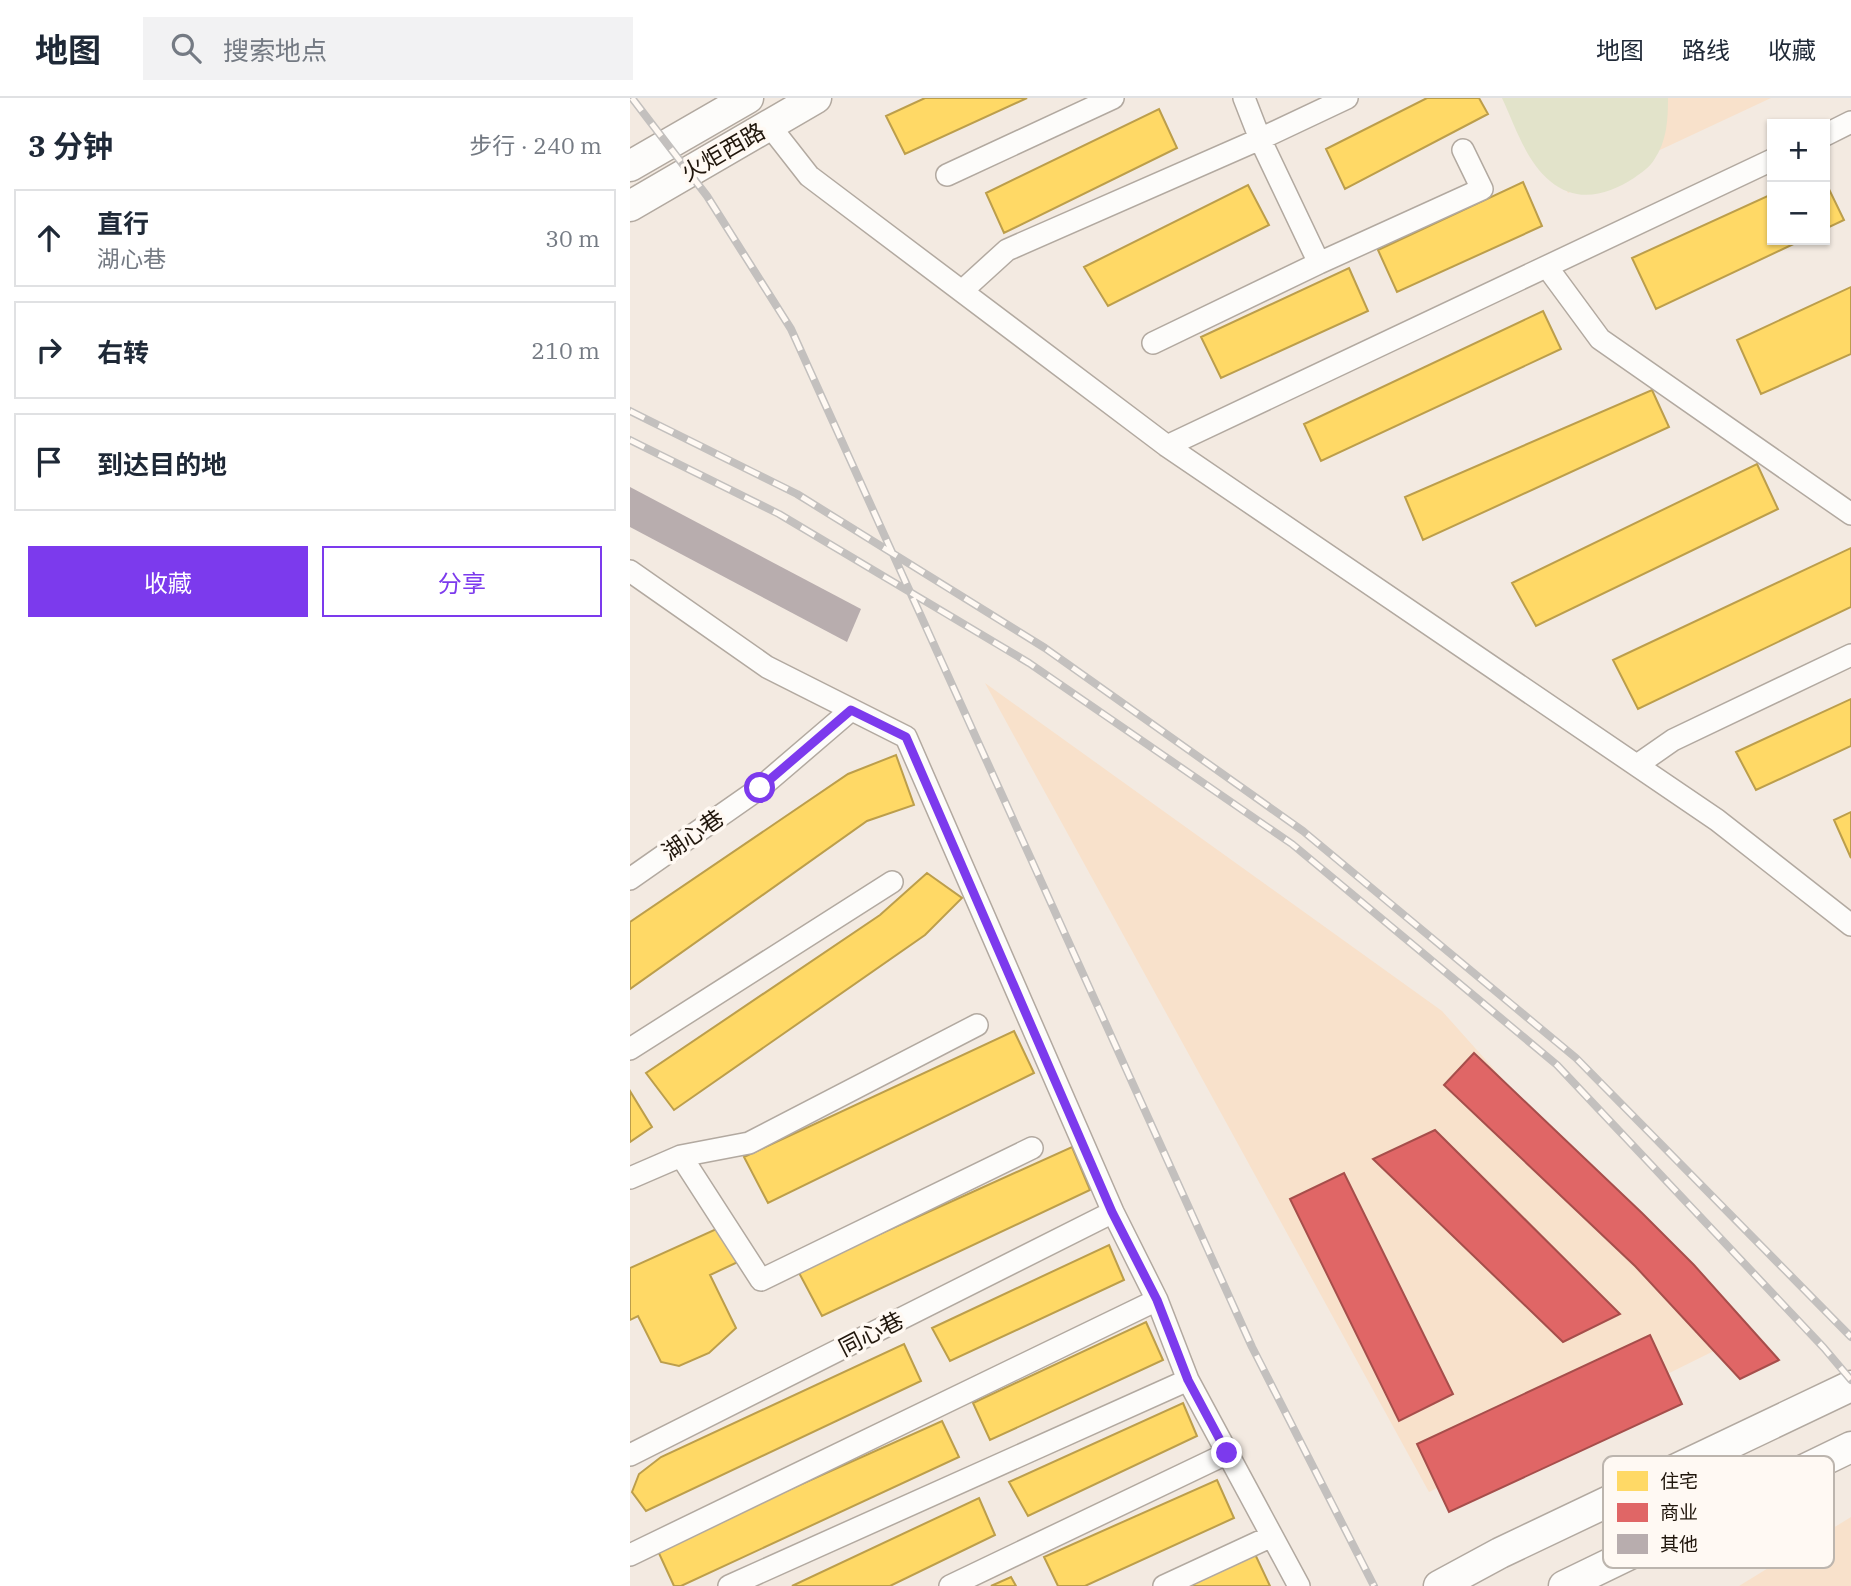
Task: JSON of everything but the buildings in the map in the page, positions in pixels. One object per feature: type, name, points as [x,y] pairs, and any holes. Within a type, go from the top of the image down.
[{"type":"main road","name":"火炬西路","points":[[630,166],[748,98]]},
{"type":"main road","name":"火炬西路","points":[[630,206],[811,99]]},
{"type":"main road","points":[[1704,1456],[1851,1386]]},
{"type":"main road","points":[[1832,1456],[1851,1447]]},
{"type":"main road","points":[[1439,1586],[1500,1553],[1603,1504]]},
{"type":"main road","points":[[1564,1586],[1603,1567]]},
{"type":"street","points":[[947,175],[1113,98]]},
{"type":"street","points":[[1244,98],[1260,139],[1319,263]]},
{"type":"street","points":[[962,291],[1007,250],[1347,98]]},
{"type":"street","points":[[1830,132],[1851,122]]},
{"type":"street","points":[[769,125],[809,176],[1167,446],[1717,820],[1851,925]]},
{"type":"street","points":[[1153,343],[1482,189],[1463,150]]},
{"type":"street","points":[[1167,446],[1767,162]]},
{"type":"street","points":[[1547,267],[1600,339],[1851,514]]},
{"type":"street","points":[[630,570],[767,667],[906,737],[1112,1212],[1157,1300],[1188,1380],[1298,1586]]},
{"type":"street","points":[[1637,765],[1673,740],[1851,655]]},
{"type":"street","name":"湖心巷","points":[[630,879],[760,788],[851,710]]},
{"type":"street","points":[[630,1049],[892,882]]},
{"type":"street","points":[[630,1178],[681,1156],[749,1143],[977,1025]]},
{"type":"street","points":[[681,1156],[761,1280],[1032,1148]]},
{"type":"street","name":"同心巷","points":[[630,1455],[1112,1212]]},
{"type":"street","points":[[630,1555],[1157,1300]]},
{"type":"street","points":[[729,1586],[1188,1380]]},
{"type":"street","points":[[950,1586],[1227,1453]]},
{"type":"street","points":[[1164,1586],[1272,1536]]},
{"type":"shaded area","points":[[1522,98],[1771,98],[1568,193]]},
{"type":"shaded area","points":[[985,683],[1442,1011],[1736,1340],[1429,1492]]},
{"type":"shaded area","points":[[1851,1517],[1851,1586],[1739,1586],[1768,1568],[1834,1568],[1834,1527]]},
{"type":"green space","points":[[1502,98],[1668,98],[1666,130],[1654,160],[1634,178],[1603,192],[1582,195],[1571,193],[1550,181],[1534,164]]},
{"type":"railway","points":[[632,98],[707,196],[791,329],[1252,1347],[1374,1586]]},
{"type":"railway","points":[[630,411],[797,494],[1045,648],[1303,831],[1576,1058],[1851,1337]]},
{"type":"railway","points":[[630,440],[779,514],[1029,663],[1292,844],[1557,1065],[1851,1380]]},
{"type":"route","points":[[760,788],[851,710],[906,737],[1112,1212],[1157,1300],[1188,1380],[1227,1453]]}]
